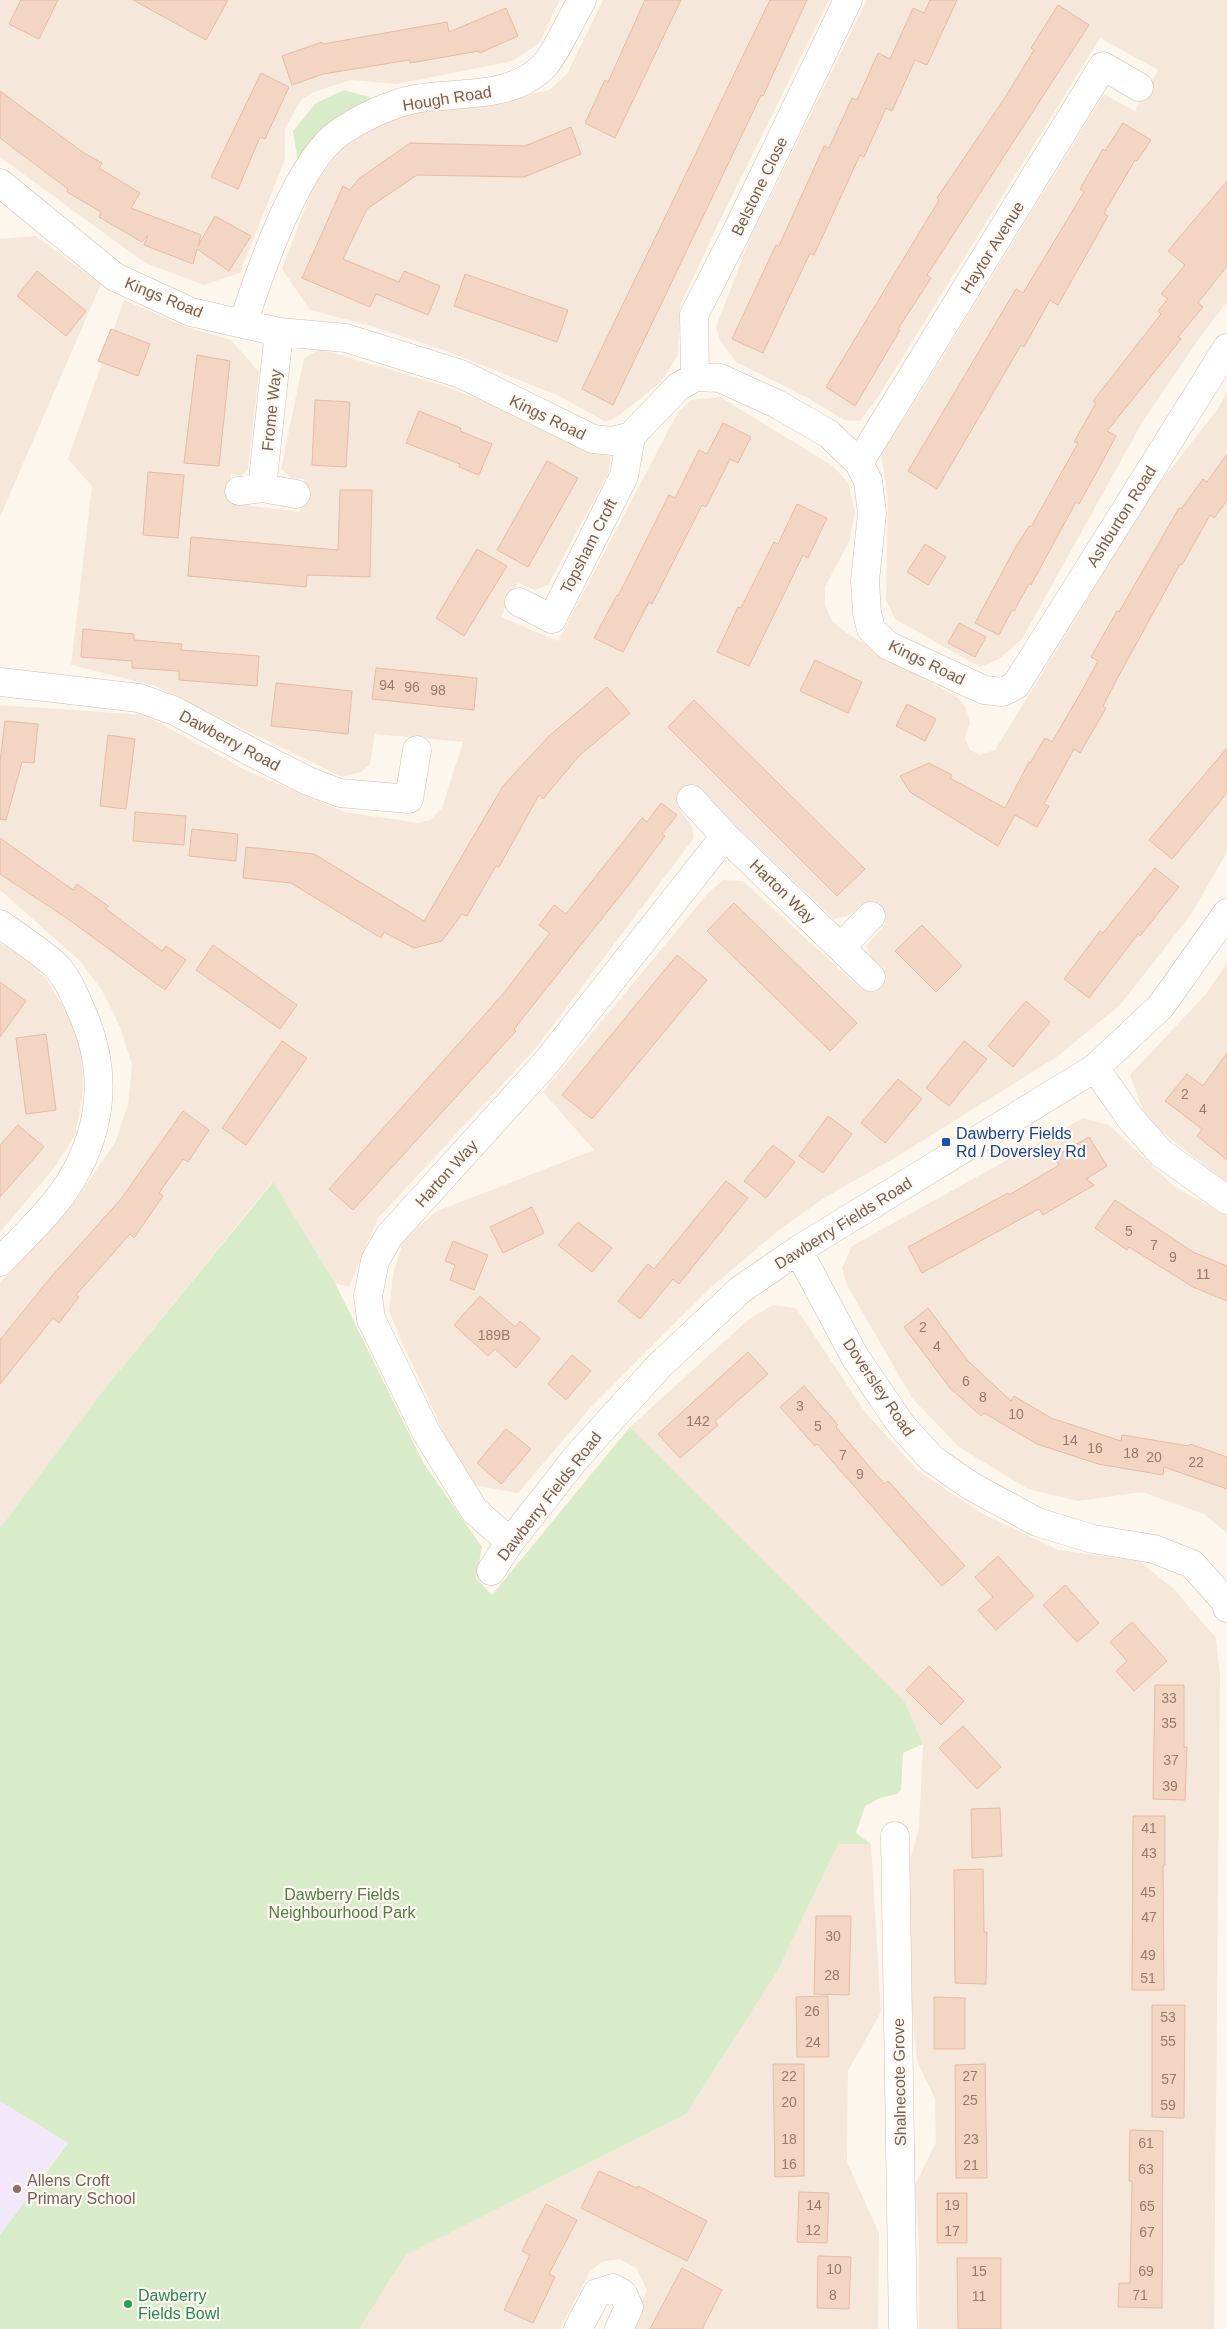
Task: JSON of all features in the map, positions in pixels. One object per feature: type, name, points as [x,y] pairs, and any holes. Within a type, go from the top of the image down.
[{"type":"street","name":"Hough Road","points":[[243,324],[253,293],[293,193],[314,160],[338,133],[374,113],[414,100],[491,91],[518,85],[545,65],[582,0]]},
{"type":"street","name":"Belstone Close","points":[[695,377],[694,314],[735,235],[848,0]]},
{"type":"street","name":"Haytor Avenue","points":[[859,462],[1103,66],[1139,87]]},
{"type":"street","name":"Kings Road","points":[[2,187],[115,277],[191,312],[279,332],[346,338],[462,374],[592,439],[613,441],[630,436]]},
{"type":"street","name":"Frome Way","points":[[279,332],[250,490],[296,494]]},
{"type":"street","name":"Ashburton Road","points":[[1016,685],[1227,348]]},
{"type":"street","name":"Kings Road","points":[[695,377],[720,378],[778,404],[829,434],[859,462],[868,482],[872,513],[865,581],[867,613],[871,629],[888,645],[984,690],[1003,692],[1016,685]]},
{"type":"street","points":[[630,436],[678,387],[695,377]]},
{"type":"street","name":"Topsham Croft","points":[[519,602],[552,619],[624,476],[630,436]]},
{"type":"street","name":"Dawberry Road","points":[[0,682],[139,698],[175,711],[308,781],[340,793],[409,798],[417,750]]},
{"type":"street","name":"Harton Way","points":[[691,799],[725,836],[871,978]]},
{"type":"street","name":"Harton Way","points":[[510,1542],[474,1510],[426,1432],[371,1318],[368,1296],[375,1261],[390,1236],[546,1063],[725,836]]},
{"type":"street","name":"Dawberry Fields Road","points":[[491,1571],[510,1542],[576,1458],[658,1366],[740,1290],[798,1250],[1095,1068],[1161,1006],[1227,914]]},
{"type":"street","points":[[841,947],[871,916]]},
{"type":"street","points":[[0,924],[56,966],[71,988],[90,1030],[100,1070],[97,1115],[90,1142],[64,1192],[0,1262]]},
{"type":"street","points":[[1095,1068],[1131,1119],[1161,1153],[1227,1200]]},
{"type":"street","name":"Doversley Road","points":[[798,1250],[855,1357],[902,1426],[932,1459],[972,1486],[1037,1522],[1093,1539],[1154,1549],[1192,1564],[1225,1601],[1227,1608]]},
{"type":"street","name":"Shalnecote Grove","points":[[895,1836],[903,2329]]},
{"type":"street","points":[[578,2329],[597,2293],[613,2288],[624,2294],[629,2308],[619,2329]]},
{"type":"shaded area","points":[[0,0],[560,0],[539,43],[513,61],[397,84],[351,80],[314,92],[301,100],[285,128],[285,159],[240,273],[204,285],[145,263],[0,157]]},
{"type":"shaded area","points":[[603,0],[829,0],[720,220],[680,306],[678,355],[660,383],[617,417],[606,422],[559,396],[452,353],[368,325],[310,310],[282,269],[315,182],[346,143],[382,121],[416,109],[499,101],[549,90],[567,74]]},
{"type":"shaded area","points":[[867,0],[1227,0],[1227,302],[1203,333],[1143,421],[1022,639],[999,659],[980,667],[895,619],[886,600],[888,497],[881,454],[1104,94],[1135,111],[1158,70],[1100,38],[878,397],[860,421],[844,420],[810,399],[736,362],[720,340],[716,327],[752,234]]},
{"type":"shaded area","points":[[35,236],[101,284],[0,517],[0,239]]},
{"type":"shaded area","points":[[124,300],[186,327],[231,340],[259,372],[248,469],[241,476],[231,474],[229,503],[300,512],[304,479],[292,478],[281,469],[304,358],[320,349],[441,385],[513,412],[603,450],[610,457],[609,472],[548,585],[535,590],[518,583],[501,617],[558,641],[678,412],[691,400],[720,397],[833,466],[848,482],[855,512],[849,542],[825,587],[825,605],[832,621],[848,634],[958,698],[966,708],[970,723],[965,738],[970,750],[980,755],[995,750],[1155,489],[1217,410],[1227,392],[1227,852],[1190,916],[1120,1005],[1058,1056],[898,1156],[824,1198],[779,1230],[709,1289],[591,1407],[518,1493],[473,1485],[449,1444],[400,1338],[389,1311],[393,1274],[404,1239],[437,1211],[594,1150],[543,1092],[708,893],[723,880],[743,881],[862,990],[886,969],[873,960],[866,946],[886,924],[865,903],[850,915],[834,919],[695,787],[676,804],[692,827],[694,838],[535,1049],[378,1218],[349,1287],[335,1283],[272,1182],[102,1392],[0,1528],[0,1283],[72,1205],[116,1141],[128,1104],[132,1065],[120,1027],[102,990],[79,960],[0,890],[0,705],[145,715],[249,772],[345,812],[418,823],[430,820],[442,808],[463,742],[375,734],[370,764],[361,772],[342,777],[155,686],[71,665],[92,486],[68,459]]},
{"type":"shaded area","points":[[0,943],[30,962],[47,980],[64,1008],[81,1043],[83,1090],[76,1133],[54,1168],[0,1232]]},
{"type":"shaded area","points":[[1227,963],[1227,1183],[1146,1119],[1130,1075],[1206,994]]},
{"type":"shaded area","points":[[1083,1118],[1109,1125],[1175,1187],[1227,1216],[1227,1533],[1204,1514],[1142,1492],[1078,1501],[1028,1489],[959,1447],[912,1398],[847,1285],[842,1268],[852,1246]]},
{"type":"shaded area","points":[[773,1305],[796,1308],[865,1412],[918,1471],[981,1513],[1058,1550],[1139,1561],[1174,1589],[1216,1638],[1220,1675],[1214,2329],[919,2329],[919,2241],[915,2186],[936,2142],[935,2099],[917,2061],[912,2006],[910,1860],[919,1828],[923,1744],[905,1702],[630,1427],[749,1319]]},
{"type":"shaded area","points":[[838,1844],[871,1844],[881,2012],[848,2071],[847,2162],[879,2233],[878,2329],[630,2329],[647,2290],[636,2268],[619,2259],[601,2262],[589,2273],[560,2329],[359,2329],[406,2255],[686,2114],[777,1972]]},
{"type":"shaded area","name":"Allens Croft Primary School","points":[[0,2101],[68,2142],[0,2235]]},
{"type":"green space","points":[[344,90],[387,102],[300,174],[293,131],[316,103]]},
{"type":"green space","name":"Dawberry Fields Neighbourhood Park","points":[[273,1182],[335,1283],[424,1464],[482,1547],[476,1578],[492,1595],[630,1427],[905,1702],[923,1744],[903,1753],[901,1790],[897,1794],[880,1798],[865,1806],[856,1833],[871,1844],[838,1844],[777,1972],[686,2114],[406,2255],[359,2329],[0,2329],[0,2235],[68,2143],[0,2101],[0,1528],[102,1392]]},
{"type":"building","points":[[21,0],[58,0],[39,39],[9,24]]},
{"type":"building","points":[[133,0],[228,0],[206,40]]},
{"type":"building","points":[[645,0],[681,0],[615,138],[585,123],[605,80],[608,82]]},
{"type":"building","points":[[770,0],[807,0],[763,96],[761,95],[613,405],[582,389]]},
{"type":"building","points":[[930,0],[957,0],[927,65],[915,60],[892,111],[886,108],[864,157],[860,155],[814,255],[810,253],[763,353],[732,339],[776,245],[779,246],[824,146],[829,148],[852,98],[857,100],[878,53],[890,59],[913,8],[924,13]]},
{"type":"building","points":[[1058,5],[1089,25],[927,275],[931,278],[898,329],[900,330],[855,406],[826,387],[939,200],[937,198],[1006,96],[1034,50],[1031,48]]},
{"type":"building","points":[[506,8],[518,36],[480,53],[479,51],[410,63],[409,60],[323,74],[292,85],[282,56],[322,42],[323,44],[447,22],[449,32]]},
{"type":"building","points":[[261,73],[289,87],[265,139],[260,137],[238,189],[211,177]]},
{"type":"building","points":[[0,91],[84,153],[102,163],[99,168],[140,193],[131,208],[201,235],[198,246],[215,216],[251,236],[229,271],[197,249],[193,264],[144,245],[148,235],[142,242],[99,217],[101,212],[67,192],[68,189],[0,138]]},
{"type":"building","points":[[1123,123],[1151,140],[1137,161],[1135,160],[1104,213],[1108,216],[1058,305],[1050,300],[1024,347],[1021,345],[937,489],[908,471],[1016,289],[1023,293],[1084,192],[1080,189],[1103,149],[1105,151]]},
{"type":"building","points":[[571,127],[581,154],[524,177],[417,175],[367,209],[343,259],[399,282],[404,271],[440,286],[428,315],[376,294],[370,307],[302,278],[343,186],[349,190],[360,178],[410,143],[525,146]]},
{"type":"building","points":[[1227,181],[1227,266],[1198,303],[1203,307],[1178,337],[1181,339],[1107,431],[1116,436],[1079,504],[1076,502],[1031,585],[1029,584],[1014,611],[1012,610],[999,635],[975,623],[1014,550],[1029,526],[1031,527],[1078,443],[1074,442],[1096,403],[1093,401],[1161,314],[1158,311],[1168,299],[1161,294],[1185,265],[1168,251]]},
{"type":"building","points":[[37,271],[86,311],[66,336],[17,296]]},
{"type":"building","points":[[465,274],[568,310],[557,342],[454,306]]},
{"type":"building","points":[[111,329],[150,344],[138,376],[98,361]]},
{"type":"building","points":[[197,355],[230,361],[219,466],[184,463]]},
{"type":"building","points":[[315,400],[350,402],[346,467],[312,465]]},
{"type":"building","points":[[419,411],[461,428],[460,431],[492,444],[479,475],[459,467],[460,464],[406,443]]},
{"type":"building","points":[[723,423],[751,437],[738,463],[730,459],[706,507],[702,505],[652,604],[649,602],[623,652],[594,638],[618,596],[669,495],[675,498],[699,450],[707,454]]},
{"type":"building","points":[[1227,454],[1227,501],[1214,518],[1210,515],[1182,565],[1180,564],[1103,706],[1106,708],[1080,753],[1074,749],[1044,804],[1049,806],[1037,827],[1015,815],[998,846],[910,792],[900,776],[929,763],[952,775],[950,778],[1005,808],[1029,762],[1045,738],[1052,742],[1084,687],[1098,661],[1091,657],[1179,508],[1181,509],[1203,479],[1207,482]]},
{"type":"building","points":[[547,461],[578,478],[528,567],[497,550]]},
{"type":"building","points":[[148,472],[184,475],[178,538],[143,535]]},
{"type":"building","points":[[340,490],[372,490],[370,577],[307,575],[306,587],[188,576],[191,537],[338,550]]},
{"type":"building","points":[[797,504],[827,518],[808,558],[803,555],[749,666],[717,652],[738,607],[741,608],[774,542],[778,544]]},
{"type":"building","points":[[925,544],[946,557],[928,585],[907,572]]},
{"type":"building","points":[[477,549],[507,566],[464,636],[436,618]]},
{"type":"building","points":[[959,623],[986,637],[975,657],[948,643]]},
{"type":"building","points":[[83,629],[134,634],[134,640],[182,644],[181,650],[259,656],[257,686],[179,680],[179,671],[132,668],[132,661],[81,657]]},
{"type":"building","points":[[815,660],[862,682],[848,713],[800,691]]},
{"type":"building","points":[[376,668],[477,678],[474,710],[372,699]]},
{"type":"building","points":[[276,683],[352,691],[348,734],[271,726]]},
{"type":"building","points":[[607,687],[630,713],[579,756],[543,799],[539,795],[499,867],[496,866],[467,916],[462,914],[442,941],[414,948],[384,932],[381,938],[291,883],[243,878],[246,847],[314,854],[424,921],[503,786],[549,736]]},
{"type":"building","points":[[694,700],[865,869],[837,896],[668,727]]},
{"type":"building","points":[[907,704],[936,719],[925,741],[896,726]]},
{"type":"building","points":[[5,721],[38,724],[34,763],[22,762],[6,820],[0,819],[0,762]]},
{"type":"building","points":[[108,735],[135,739],[126,809],[100,806]]},
{"type":"building","points":[[1227,748],[1227,793],[1172,859],[1149,840]]},
{"type":"building","points":[[661,803],[677,815],[662,834],[665,836],[627,887],[514,1029],[516,1031],[353,1210],[329,1189],[503,994],[550,933],[539,925],[554,905],[566,914],[642,818],[647,822]]},
{"type":"building","points":[[135,812],[186,816],[184,845],[133,841]]},
{"type":"building","points":[[192,829],[238,834],[236,861],[189,856]]},
{"type":"building","points":[[0,838],[73,890],[77,884],[108,906],[106,909],[162,951],[166,946],[186,960],[165,990],[68,919],[0,874]]},
{"type":"building","points":[[1155,868],[1179,887],[1140,936],[1138,934],[1089,998],[1064,979],[1100,931],[1103,933]]},
{"type":"building","points":[[734,903],[857,1023],[830,1051],[707,931]]},
{"type":"building","points":[[922,925],[962,966],[936,992],[895,951]]},
{"type":"building","points":[[213,945],[297,1005],[280,1029],[196,970]]},
{"type":"building","points":[[677,955],[707,980],[592,1119],[562,1095]]},
{"type":"building","points":[[0,982],[26,1001],[0,1037]]},
{"type":"building","points":[[1026,1001],[1050,1022],[1013,1067],[988,1046]]},
{"type":"building","points":[[46,1034],[56,1110],[26,1114],[16,1038]]},
{"type":"building","points":[[282,1041],[307,1058],[246,1145],[222,1128]]},
{"type":"building","points":[[964,1041],[987,1059],[949,1106],[926,1088]]},
{"type":"building","points":[[1227,1053],[1227,1160],[1197,1136],[1202,1129],[1165,1101],[1187,1074],[1203,1086]]},
{"type":"building","points":[[898,1079],[922,1099],[885,1143],[861,1123]]},
{"type":"building","points":[[183,1111],[209,1130],[188,1162],[183,1159],[159,1193],[163,1196],[134,1238],[130,1234],[76,1295],[79,1297],[59,1323],[53,1318],[0,1384],[0,1340],[51,1277],[121,1199]]},
{"type":"building","points":[[828,1116],[852,1134],[823,1173],[799,1156]]},
{"type":"building","points":[[18,1125],[44,1147],[0,1197],[0,1145]]},
{"type":"building","points":[[1089,1137],[1107,1166],[1086,1179],[1094,1185],[1043,1215],[1039,1209],[922,1273],[908,1247],[1008,1193],[1009,1195],[1059,1165],[1054,1157]]},
{"type":"building","points":[[773,1145],[795,1162],[766,1198],[744,1181]]},
{"type":"building","points":[[726,1181],[748,1198],[679,1284],[673,1279],[640,1319],[618,1301],[648,1264],[654,1269]]},
{"type":"building","points":[[1115,1200],[1193,1252],[1227,1266],[1227,1301],[1193,1287],[1129,1247],[1127,1250],[1095,1228]]},
{"type":"building","points":[[532,1207],[544,1233],[503,1253],[490,1227]]},
{"type":"building","points":[[578,1222],[612,1248],[592,1272],[558,1245]]},
{"type":"building","points":[[453,1241],[488,1255],[474,1290],[450,1280],[455,1265],[445,1261]]},
{"type":"building","points":[[480,1296],[515,1327],[520,1321],[540,1339],[516,1368],[495,1349],[488,1356],[454,1325]]},
{"type":"building","points":[[928,1308],[968,1361],[1011,1401],[1014,1396],[1051,1418],[1121,1441],[1122,1435],[1189,1446],[1190,1444],[1227,1457],[1227,1489],[1164,1467],[1163,1475],[1098,1464],[1037,1444],[984,1413],[981,1416],[950,1388],[904,1327]]},
{"type":"building","points":[[748,1352],[768,1374],[715,1421],[718,1425],[680,1458],[658,1434]]},
{"type":"building","points":[[572,1355],[591,1371],[566,1400],[548,1384]]},
{"type":"building","points":[[804,1386],[838,1425],[836,1427],[884,1484],[888,1481],[965,1566],[942,1586],[817,1444],[815,1446],[780,1407]]},
{"type":"building","points":[[506,1429],[531,1449],[501,1484],[477,1463]]},
{"type":"building","points":[[998,1556],[1034,1596],[996,1630],[978,1610],[993,1597],[975,1577]]},
{"type":"building","points":[[1065,1585],[1099,1623],[1077,1642],[1043,1605]]},
{"type":"building","points":[[1132,1622],[1167,1661],[1134,1691],[1116,1671],[1127,1661],[1110,1642]]},
{"type":"building","points":[[929,1666],[964,1701],[941,1725],[906,1690]]},
{"type":"building","points":[[1155,1685],[1184,1685],[1184,1747],[1187,1747],[1185,1800],[1153,1799]]},
{"type":"building","points":[[963,1726],[1001,1767],[977,1789],[939,1748]]},
{"type":"building","points":[[1000,1808],[1002,1856],[972,1858],[971,1809]]},
{"type":"building","points":[[1133,1816],[1165,1816],[1165,1865],[1163,1866],[1164,1990],[1132,1990]]},
{"type":"building","points":[[983,1869],[984,1932],[987,1932],[986,1984],[955,1983],[954,1870]]},
{"type":"building","points":[[816,1916],[851,1916],[849,1995],[814,1994]]},
{"type":"building","points":[[828,1996],[829,2057],[797,2057],[796,1997]]},
{"type":"building","points":[[934,1997],[965,1998],[965,2049],[934,2049]]},
{"type":"building","points":[[1152,2005],[1185,2005],[1184,2118],[1152,2117]]},
{"type":"building","points":[[773,2064],[804,2064],[804,2176],[775,2177]]},
{"type":"building","points":[[985,2064],[987,2178],[956,2178],[955,2065]]},
{"type":"building","points":[[1130,2130],[1163,2131],[1162,2308],[1118,2307],[1119,2283],[1130,2283],[1132,2181],[1129,2181]]},
{"type":"building","points":[[599,2171],[637,2188],[638,2186],[707,2221],[687,2261],[581,2208]]},
{"type":"building","points":[[799,2192],[829,2193],[827,2243],[797,2242]]},
{"type":"building","points":[[937,2193],[967,2193],[967,2243],[937,2243]]},
{"type":"building","points":[[546,2204],[577,2220],[549,2274],[555,2277],[533,2323],[504,2310],[530,2255],[522,2251]]},
{"type":"building","points":[[818,2256],[851,2257],[849,2309],[817,2308]]},
{"type":"building","points":[[957,2258],[1001,2258],[1001,2329],[958,2329]]},
{"type":"building","points":[[682,2268],[722,2290],[702,2329],[650,2329]]},
{"type":"place","name":"Dawberry Fields Rd / Doversley Rd","points":[[946,1142]]},
{"type":"place","name":"Allens Croft Primary School","points":[[17,2189]]},
{"type":"place","name":"Dawberry Fields Bowl","points":[[128,2304]]}]
